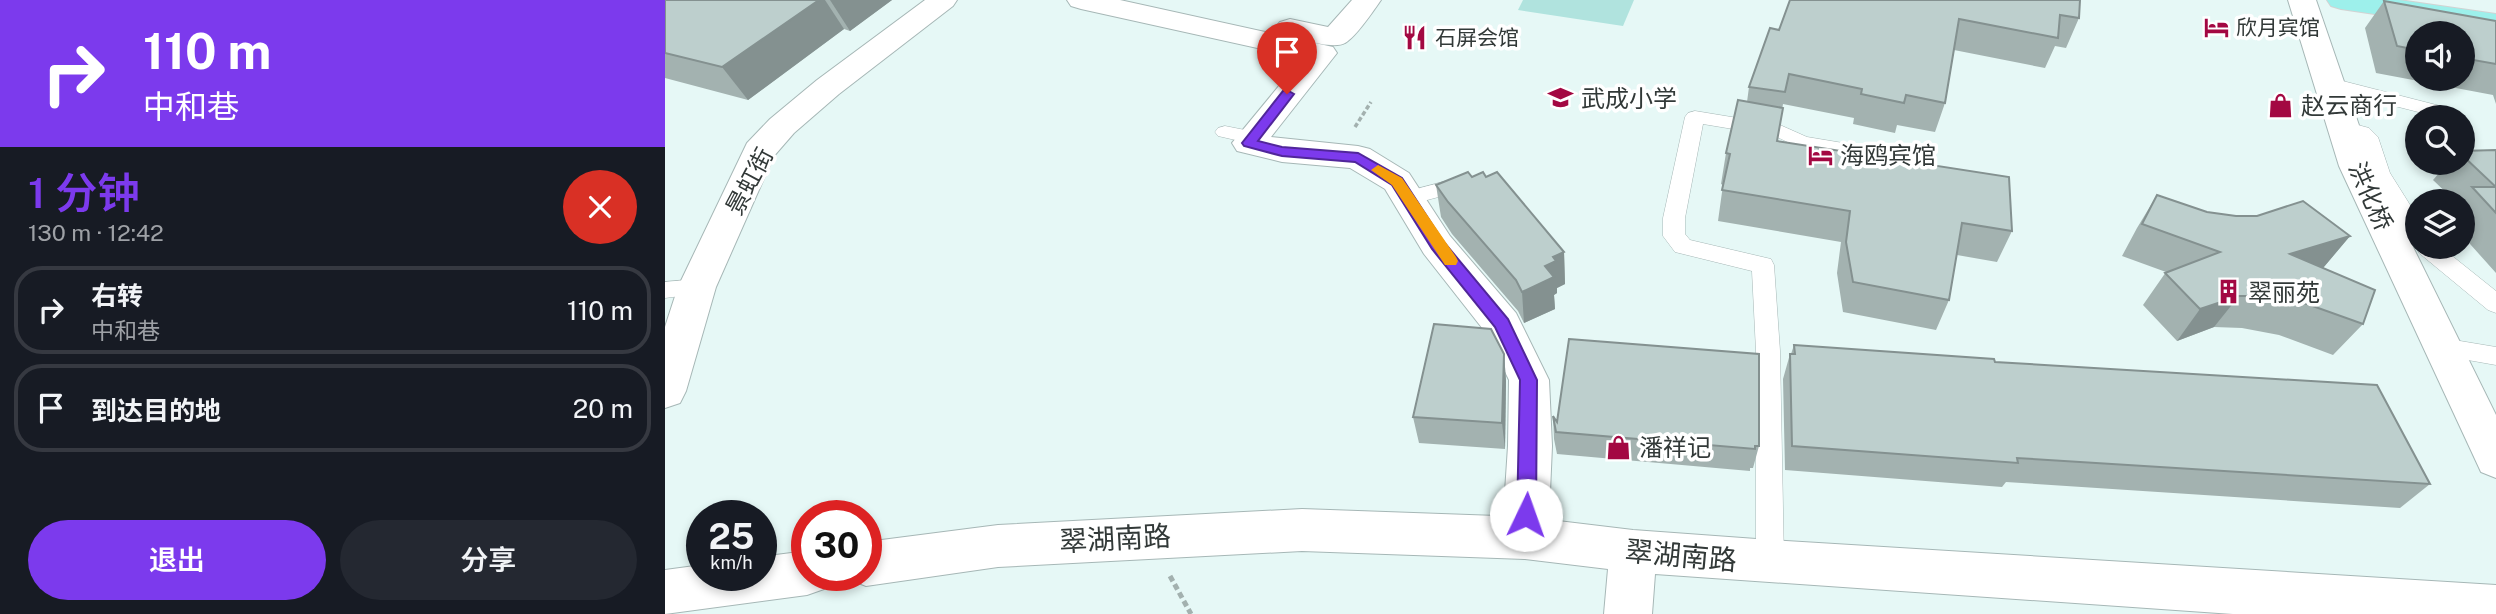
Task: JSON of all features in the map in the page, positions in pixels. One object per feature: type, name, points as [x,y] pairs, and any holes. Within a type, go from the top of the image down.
[{"type":"main road","points":[[2340,0],[2496,23]]},
{"type":"street","name":"景虹街","points":[[665,391],[681,289],[759,151],[782,126],[828,87],[943,0]]},
{"type":"street","points":[[1080,0],[1322,53],[1239,135],[1249,143],[1282,151],[1358,157],[1397,181],[1437,245],[1502,324],[1529,380],[1525,538]]},
{"type":"street","points":[[1158,0],[1335,37],[1367,0]]},
{"type":"street","name":"洪化桥","points":[[2302,0],[2356,166],[2496,459]]},
{"type":"street","name":"翠湖南路","points":[[882,562],[998,546],[1186,534],[1303,530],[1525,538],[1633,551],[1770,562],[2496,608]]},
{"type":"street","points":[[1628,614],[1633,551]]},
{"type":"street","points":[[665,593],[791,575]]},
{"type":"lane","points":[[2327,83],[2414,105]]},
{"type":"lane","points":[[1770,562],[1768,351],[1763,265],[1683,246],[1674,236],[1674,218],[1695,117],[1780,131],[1802,143],[1903,160]]},
{"type":"lane","points":[[2343,127],[2362,132],[2368,137],[2380,173],[2405,214]]},
{"type":"lane","points":[[1408,198],[1484,178]]},
{"type":"lane","points":[[2442,259],[2496,304]]},
{"type":"lane","points":[[2442,347],[2496,356]]},
{"type":"path","points":[[1349,137],[1371,102]]},
{"type":"shaded area","points":[[1523,0],[1634,0],[1623,26],[1518,10]]},
{"type":"building","points":[[665,0],[819,0],[722,67],[665,53]]},
{"type":"building","points":[[1790,0],[2080,0],[2079,18],[2060,15],[2058,38],[1959,19],[1945,103],[1906,95],[1904,103],[1861,94],[1862,89],[1789,74],[1785,92],[1749,87],[1770,28],[1779,30]]},
{"type":"building","points":[[2384,1],[2496,21],[2496,64],[2475,60],[2475,21],[2405,21],[2405,48],[2397,46]]},
{"type":"building","points":[[1738,100],[1783,108],[1777,141],[2009,177],[2012,231],[1962,223],[1949,300],[1853,282],[1846,242],[1850,211],[1722,190],[1730,154],[1726,153]]},
{"type":"building","points":[[2496,150],[2496,187],[2475,167],[2475,151]]},
{"type":"building","points":[[1468,172],[1472,177],[1483,172],[1486,177],[1497,172],[1564,252],[1553,257],[1556,261],[1545,266],[1554,277],[1522,292],[1516,280],[1436,185]]},
{"type":"building","points":[[2472,187],[2496,187],[2496,213],[2475,189]]},
{"type":"building","points":[[2157,195],[2207,212],[2236,216],[2257,216],[2303,201],[2350,236],[2290,254],[2375,290],[2363,324],[2307,304],[2268,296],[2239,296],[2200,309],[2165,273],[2220,252],[2142,224]]},
{"type":"building","points":[[1434,324],[1491,329],[1504,354],[1502,423],[1413,417]]},
{"type":"building","points":[[1569,339],[1759,354],[1759,446],[1755,446],[1755,449],[1556,432],[1553,416],[1557,422]]},
{"type":"building","points":[[1794,345],[1994,359],[1995,362],[2377,385],[2430,484],[2017,458],[2018,463],[1792,446],[1790,354],[1795,354]]},
{"type":"slow traffic","points":[[1378,170],[1397,181],[1437,245],[1451,261]]},
{"type":"place","name":"欣月宾馆","points":[[2216,27]]},
{"type":"place","name":"石屏会馆","points":[[1415,37]]},
{"type":"place","name":"武成小学","points":[[1561,98]]},
{"type":"place","name":"赵云商行","points":[[2281,105]]},
{"type":"place","name":"海鸥宾馆","points":[[1820,155]]},
{"type":"place","name":"翠丽苑","points":[[2228,292]]},
{"type":"place","name":"潘祥记","points":[[1619,447]]},
{"type":"route","points":[[1287,94],[1249,143],[1282,151],[1358,157],[1397,181],[1437,245],[1502,324],[1529,380],[1526,515]]}]
